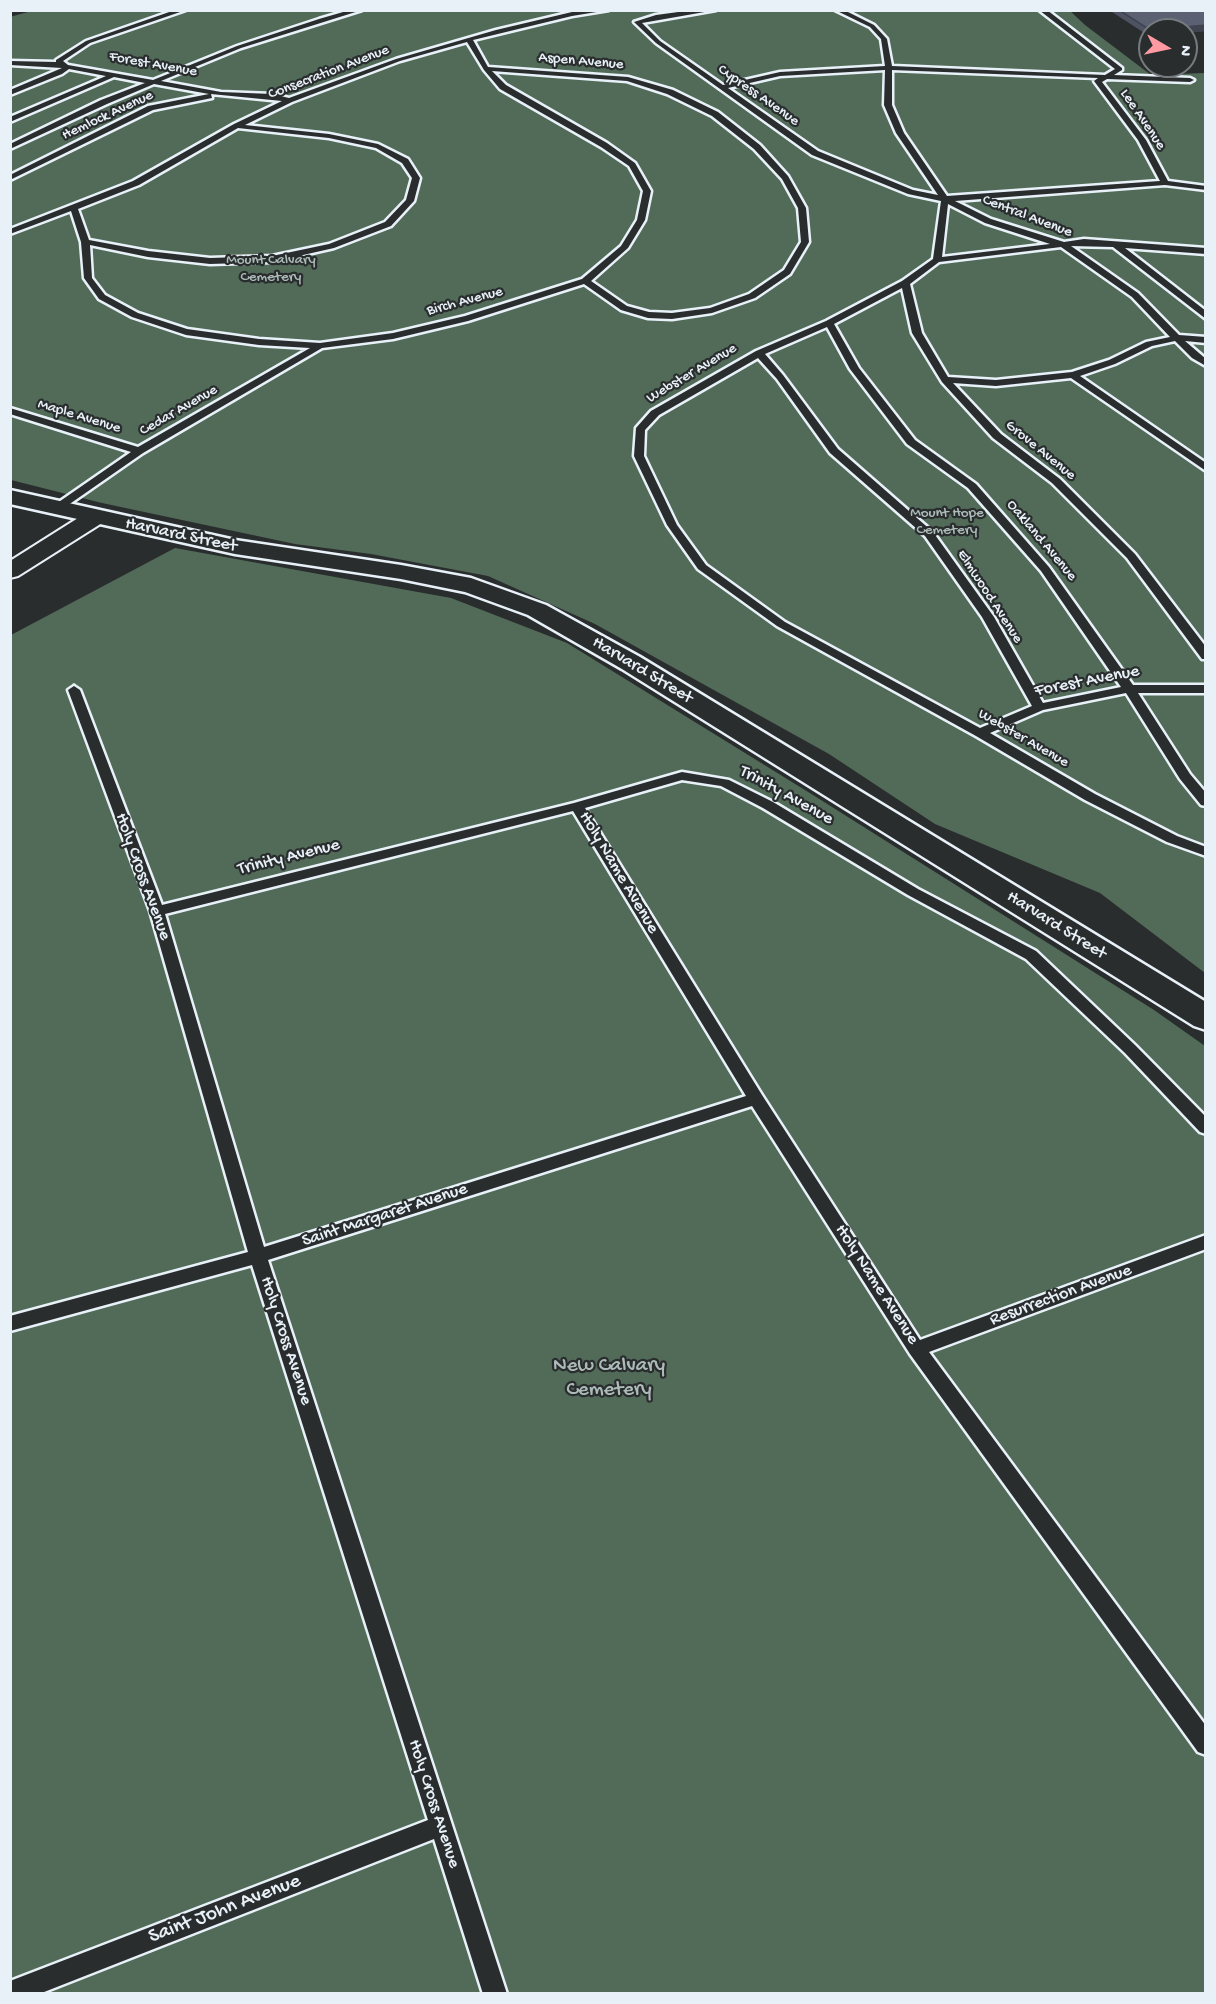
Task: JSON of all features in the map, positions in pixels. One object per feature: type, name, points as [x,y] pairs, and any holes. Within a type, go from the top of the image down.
[{"type":"main road","name":"Harvard Street","points":[[10,497],[94,518],[235,548],[401,572],[471,586],[537,610],[641,669],[1206,1018]]},
{"type":"street","points":[[10,571],[94,518]]},
{"type":"lane","points":[[10,93],[60,73],[67,67],[58,61],[88,42],[183,10]]},
{"type":"lane","points":[[10,147],[152,82],[239,47],[359,10]]},
{"type":"lane","points":[[563,10],[572,14]]},
{"type":"lane","name":"Consecration Avenue","points":[[10,232],[136,183],[237,126],[289,100],[398,60],[498,31],[572,14],[606,10]]},
{"type":"lane","name":"Cypress Avenue","points":[[713,10],[656,17],[637,22],[658,42],[815,153],[911,192],[945,198]]},
{"type":"lane","name":"Central Avenue","points":[[838,10],[872,26],[884,39],[889,69],[888,105],[900,133],[945,198],[988,221],[1062,244],[1135,295],[1177,338],[1206,363]]},
{"type":"lane","points":[[1042,10],[1120,69],[1106,76]]},
{"type":"lane","name":"Birch Avenue","points":[[74,209],[85,242],[88,278],[102,297],[135,315],[186,332],[258,342],[320,346],[393,336],[468,318],[585,281],[624,248],[641,220],[647,191],[632,165],[603,145],[503,87],[486,69],[469,40]]},
{"type":"lane","name":"Forest Avenue","points":[[10,63],[36,63],[67,67],[221,94],[272,96],[289,100]]},
{"type":"lane","name":"Aspen Avenue","points":[[486,69],[617,78],[670,92],[715,114],[757,147],[785,178],[802,208],[805,242],[787,272],[752,296],[712,310],[672,316],[648,315],[624,308],[585,281]]},
{"type":"lane","points":[[722,87],[780,74],[889,69],[1190,80]]},
{"type":"lane","points":[[10,120],[113,75]]},
{"type":"lane","name":"Lee Avenue","points":[[1106,76],[1098,81],[1143,140],[1165,183]]},
{"type":"lane","name":"Hemlock Avenue","points":[[11,178],[151,108],[176,101],[221,94]]},
{"type":"lane","points":[[85,242],[148,254],[210,261],[272,259],[331,246],[388,224],[410,201],[416,178],[405,160],[378,146],[329,136],[237,126]]},
{"type":"lane","points":[[1206,188],[1165,183],[945,198],[937,260],[1062,244],[1115,244],[1206,251]]},
{"type":"lane","points":[[1115,244],[1206,316]]},
{"type":"lane","name":"Webster Avenue","points":[[937,260],[905,283],[829,323],[759,353],[655,412],[640,430],[639,456],[672,525],[702,567],[781,624],[981,733],[1090,797],[1172,839],[1206,852]]},
{"type":"lane","name":"Grove Avenue","points":[[905,283],[917,333],[945,380],[997,436],[1056,481],[1131,556],[1206,656]]},
{"type":"lane","name":"Oakland Avenue","points":[[829,323],[855,369],[911,442],[972,486],[1046,568],[1185,776],[1206,802]]},
{"type":"lane","points":[[945,380],[996,383],[1074,375],[1112,362],[1149,344],[1177,338],[1206,340]]},
{"type":"lane","name":"Cedar Avenue","points":[[57,508],[139,451],[320,346]]},
{"type":"lane","name":"Elmwood Avenue","points":[[759,353],[780,377],[834,451],[929,534],[988,617],[1039,707]]},
{"type":"lane","points":[[1074,375],[1206,468]]},
{"type":"lane","name":"Maple Avenue","points":[[10,411],[139,451]]},
{"type":"lane","name":"Forest Avenue","points":[[981,733],[1039,707],[1129,689],[1206,689]]},
{"type":"lane","name":"Holy Cross Avenue","points":[[74,690],[157,911],[258,1256],[495,1994]]},
{"type":"lane","name":"Trinity Avenue","points":[[157,911],[577,806],[682,776],[724,783],[768,805],[913,892],[1031,955],[1130,1049],[1206,1128]]},
{"type":"lane","name":"Holy Name Avenue","points":[[577,806],[756,1099],[916,1350],[1206,1744]]},
{"type":"lane","name":"Saint Margaret Avenue","points":[[10,1324],[258,1256],[756,1099]]},
{"type":"lane","name":"Resurrection Avenue","points":[[916,1350],[1206,1242]]},
{"type":"lane","name":"Saint John Avenue","points":[[10,1993],[440,1826]]},
{"type":"green space","points":[[35,10],[1069,10],[1138,65],[1138,78],[1198,78],[1198,73],[1205,73],[1205,973],[1100,893],[935,824],[829,754],[595,624],[488,576],[371,554],[295,544],[102,503],[11,480],[10,17]]},
{"type":"green space","name":"New Calvary Cemetery","points":[[175,548],[451,598],[567,643],[1154,1010],[1205,1046],[1205,1993],[11,1994],[11,635]]},
{"type":"building","points":[[1119,10],[1206,10],[1206,25],[1198,26],[1198,18],[1138,18],[1138,22]]},
{"type":"park label","name":"Mount Calvary Cemetery","points":[[271,270]]},
{"type":"park label","name":"Mount Hope Cemetery","points":[[947,522]]}]
